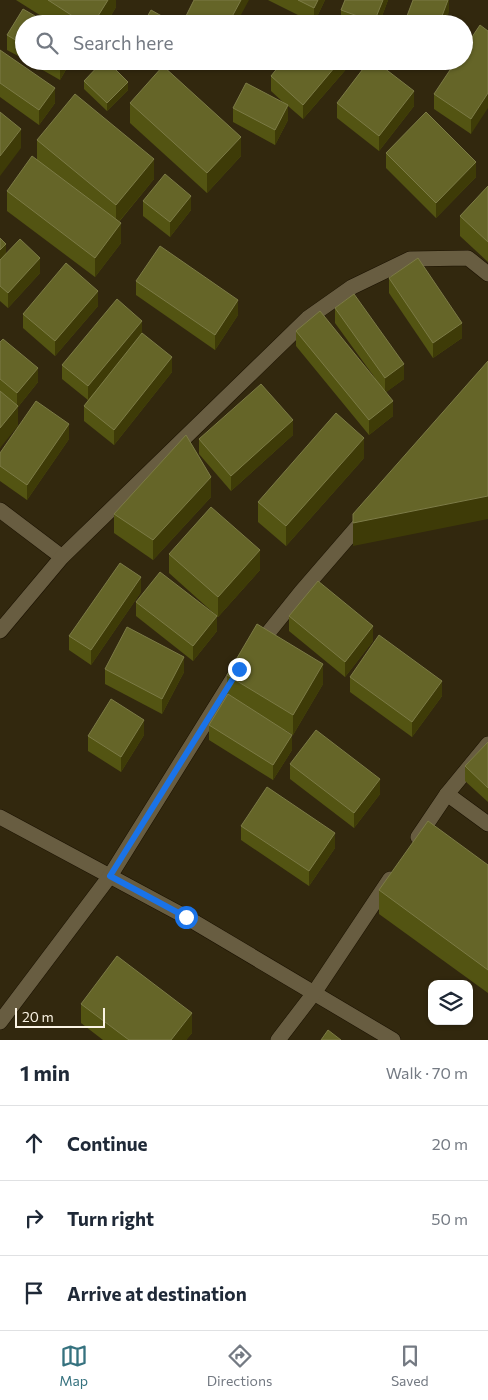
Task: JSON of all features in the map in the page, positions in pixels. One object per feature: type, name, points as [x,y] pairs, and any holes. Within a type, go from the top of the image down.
[{"type":"street","points":[[0,631],[62,557],[308,318],[352,287],[410,259],[468,258],[488,274]]},
{"type":"street","points":[[0,510],[62,557]]},
{"type":"street","points":[[0,1022],[110,876],[239,669],[301,592],[372,511]]},
{"type":"street","points":[[408,852],[447,794],[488,744]]},
{"type":"street","points":[[447,794],[488,824]]},
{"type":"street","points":[[0,817],[186,917],[393,1040]]},
{"type":"street","points":[[278,1040],[314,994],[397,869]]},
{"type":"building","points":[[48,0],[108,0],[99,15],[71,15]]},
{"type":"building","points":[[194,0],[241,0],[233,15],[186,15]]},
{"type":"building","points":[[298,0],[318,0],[314,8]]},
{"type":"building","points":[[345,0],[383,0],[377,15],[355,15],[341,10]]},
{"type":"building","points":[[413,0],[448,0],[442,15],[407,15]]},
{"type":"building","points":[[23,9],[33,15],[19,15]]},
{"type":"building","points":[[151,10],[160,15],[148,15]]},
{"type":"building","points":[[15,22],[15,40],[7,35]]},
{"type":"building","points":[[480,25],[488,31],[488,93],[471,119],[434,94],[450,70],[473,70],[473,36]]},
{"type":"building","points":[[0,50],[15,60],[15,70],[29,70],[55,88],[39,110],[0,83]]},
{"type":"building","points":[[94,70],[116,70],[128,82],[107,103],[84,81]]},
{"type":"building","points":[[159,70],[167,70],[241,137],[207,173],[130,103]]},
{"type":"building","points":[[276,70],[332,70],[303,105],[271,76]]},
{"type":"building","points":[[362,70],[387,70],[414,91],[379,136],[337,103]]},
{"type":"building","points":[[246,83],[288,105],[275,130],[233,108]]},
{"type":"building","points":[[75,94],[154,159],[116,205],[37,140]]},
{"type":"building","points":[[0,112],[21,129],[0,156]]},
{"type":"building","points":[[426,112],[476,162],[436,203],[386,153]]},
{"type":"building","points":[[32,156],[121,223],[95,258],[7,191]]},
{"type":"building","points":[[165,174],[191,196],[170,222],[143,201]]},
{"type":"building","points":[[488,186],[488,242],[460,216]]},
{"type":"building","points":[[0,238],[6,244],[0,250]]},
{"type":"building","points":[[20,239],[40,258],[8,293],[0,286],[0,260]]},
{"type":"building","points":[[160,246],[238,300],[215,335],[136,281]]},
{"type":"building","points":[[418,258],[462,323],[433,343],[389,278]]},
{"type":"building","points":[[66,263],[98,291],[55,341],[23,314]]},
{"type":"building","points":[[354,294],[404,364],[385,378],[335,308]]},
{"type":"building","points":[[117,299],[142,321],[88,386],[62,365]]},
{"type":"building","points":[[320,311],[393,401],[369,420],[296,331]]},
{"type":"building","points":[[142,333],[172,357],[114,430],[84,406]]},
{"type":"building","points":[[3,339],[38,368],[17,393],[0,379],[0,342]]},
{"type":"building","points":[[488,361],[488,496],[353,523],[353,514]]},
{"type":"building","points":[[261,384],[293,420],[231,476],[199,439]]},
{"type":"building","points":[[0,391],[18,406],[0,428]]},
{"type":"building","points":[[36,401],[69,424],[27,485],[0,466],[0,453]]},
{"type":"building","points":[[336,413],[364,438],[286,526],[258,502]]},
{"type":"building","points":[[186,435],[211,477],[153,540],[114,514]]},
{"type":"building","points":[[211,507],[260,550],[218,597],[169,554]]},
{"type":"building","points":[[120,563],[141,577],[91,650],[69,636]]},
{"type":"building","points":[[160,572],[217,616],[193,646],[136,602]]},
{"type":"building","points":[[318,581],[373,626],[345,662],[289,616]]},
{"type":"building","points":[[257,624],[323,664],[293,715],[227,675]]},
{"type":"building","points":[[127,627],[184,657],[162,699],[105,669]]},
{"type":"building","points":[[379,635],[442,681],[412,722],[350,677]]},
{"type":"building","points":[[228,694],[292,735],[273,765],[209,725]]},
{"type":"building","points":[[111,699],[144,720],[121,757],[88,736]]},
{"type":"building","points":[[316,730],[380,779],[354,813],[290,764]]},
{"type":"building","points":[[488,742],[488,788],[465,766]]},
{"type":"building","points":[[267,787],[335,833],[309,871],[241,826]]},
{"type":"building","points":[[428,821],[488,865],[488,970],[379,890]]},
{"type":"building","points":[[117,956],[192,1013],[171,1040],[129,1040],[81,1004]]},
{"type":"building","points":[[328,1030],[341,1040],[321,1040]]},
{"type":"route","points":[[186,917],[110,876],[239,669]]}]
